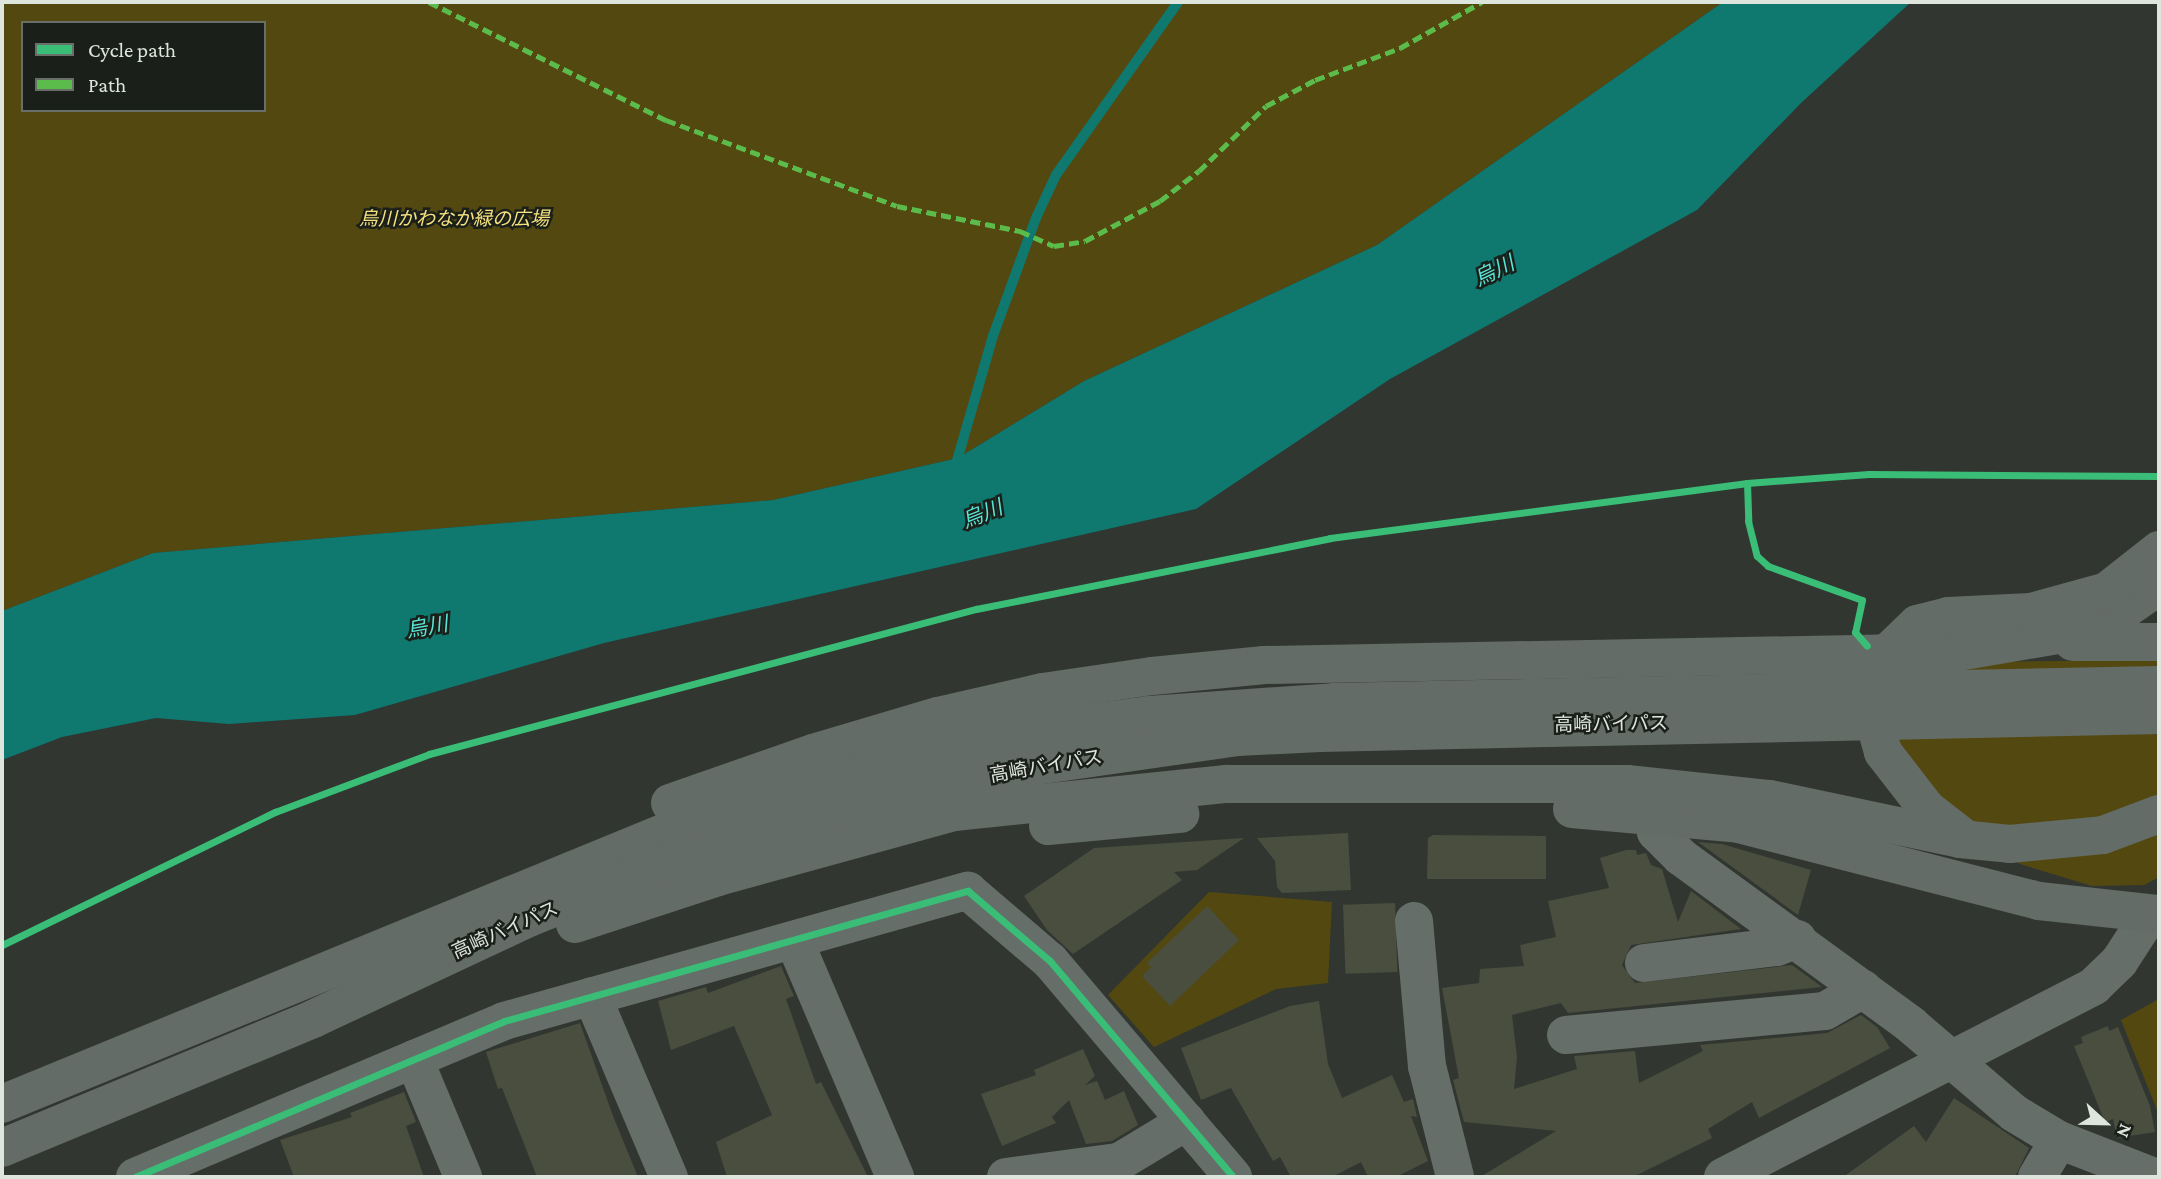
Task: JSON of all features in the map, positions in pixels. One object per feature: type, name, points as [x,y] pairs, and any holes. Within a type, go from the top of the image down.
[{"type":"highway","points":[[2025,644],[2075,632],[2134,594],[2159,550]]},
{"type":"highway","points":[[2101,908],[2003,864],[1927,809],[1883,752],[1867,695],[1883,657],[1917,624],[1948,616],[2031,612],[2134,594]]},
{"type":"highway","points":[[309,977],[680,798],[926,720],[1043,692],[1264,665],[1958,652],[2025,644],[2159,642]]},
{"type":"highway","name":"高崎バイパス","points":[[2,1148],[313,1019],[529,918],[635,875],[767,830],[902,794],[1036,766],[1238,737],[1645,708],[2159,685]]},
{"type":"highway","name":"高崎バイパス","points":[[2,1104],[670,830],[866,769],[1043,729],[1149,715],[1334,702],[2159,715]]},
{"type":"highway","points":[[313,1019],[542,935],[718,877],[954,812],[1091,796],[1227,784],[1627,784],[1728,793],[1960,839],[2010,844],[2103,835],[2159,814]]},
{"type":"highway","points":[[718,877],[963,834],[1227,810],[1411,803],[1650,812],[1739,824],[1978,887],[2101,908],[2156,910]]},
{"type":"street","points":[[1650,812],[1656,832],[1681,858],[1798,939],[2014,1113],[2059,1140],[2154,1177]]},
{"type":"street","points":[[135,1177],[505,1021],[968,891],[1050,961],[1233,1177]]},
{"type":"street","points":[[1723,1177],[1953,1062],[2094,986],[2119,962],[2156,910]]},
{"type":"street","points":[[1414,921],[1427,1066],[1455,1177]]},
{"type":"street","points":[[1644,963],[1777,947],[1798,939]]},
{"type":"street","points":[[794,940],[895,1177]]},
{"type":"street","points":[[1566,1035],[1825,1011],[1863,989]]},
{"type":"street","points":[[592,996],[669,1177]]},
{"type":"street","points":[[414,1059],[463,1177]]},
{"type":"street","points":[[1006,1177],[1119,1162],[1186,1121]]},
{"type":"street","points":[[2036,1177],[2059,1140]]},
{"type":"green space","name":"烏川かわなか緑の広場","points":[[2,2],[1723,2],[1377,245],[1084,381],[958,458],[773,500],[153,553],[2,611]]},
{"type":"green space","points":[[2159,660],[2159,877],[2144,885],[2092,886],[2020,864],[1959,822],[1889,737],[1962,662]]},
{"type":"green space","points":[[1209,892],[1332,902],[1328,983],[1276,989],[1154,1047],[1108,995]]},
{"type":"green space","points":[[2159,999],[2159,1115],[2121,1020]]},
{"type":"water","name":"烏川","points":[[1723,2],[1911,2],[1801,103],[1697,210],[1390,379],[1196,509],[604,643],[355,715],[229,724],[156,718],[62,737],[2,760],[2,611],[153,553],[773,500],[958,458],[1084,381],[1377,245]]},
{"type":"building","points":[[1348,833],[1351,890],[1282,893],[1277,887],[1275,861],[1257,838]]},
{"type":"building","points":[[1433,835],[1546,836],[1546,879],[1427,879],[1428,838]]},
{"type":"building","points":[[1244,838],[1197,870],[1174,872],[1182,880],[1073,954],[1047,930],[1024,896],[1094,848]]},
{"type":"building","points":[[1698,842],[1722,844],[1811,870],[1798,915]]},
{"type":"building","points":[[1626,850],[1636,850],[1637,855],[1646,853],[1651,865],[1662,869],[1678,922],[1691,891],[1741,929],[1631,945],[1622,965],[1635,983],[1792,965],[1822,987],[1568,1013],[1561,1003],[1512,1015],[1517,1057],[1514,1089],[1577,1069],[1574,1056],[1635,1051],[1639,1083],[1703,1051],[1700,1045],[1827,1033],[1861,1015],[1877,1027],[1890,1048],[1759,1118],[1752,1102],[1708,1129],[1712,1138],[1633,1177],[1480,1177],[1556,1131],[1464,1122],[1453,1080],[1459,1078],[1442,988],[1479,983],[1480,969],[1524,966],[1520,945],[1556,937],[1548,901],[1609,888],[1600,858]]},
{"type":"building","points":[[1395,903],[1397,972],[1345,974],[1343,905]]},
{"type":"building","points":[[1207,906],[1239,940],[1170,1006],[1142,976],[1151,967],[1147,963]]},
{"type":"building","points":[[781,966],[794,996],[786,999],[816,1084],[821,1082],[868,1177],[727,1177],[716,1142],[772,1115],[734,1026],[671,1050],[658,1001],[706,987],[708,993]]},
{"type":"building","points":[[1319,1001],[1328,1064],[1342,1098],[1392,1075],[1404,1102],[1413,1099],[1417,1117],[1411,1116],[1428,1161],[1396,1177],[1368,1177],[1361,1162],[1332,1177],[1291,1177],[1280,1157],[1273,1161],[1231,1088],[1201,1100],[1181,1048],[1290,1006]]},
{"type":"building","points":[[580,1023],[638,1177],[537,1177],[502,1088],[498,1089],[486,1052]]},
{"type":"building","points":[[2108,1026],[2109,1031],[2118,1027],[2150,1106],[2155,1132],[2117,1138],[2113,1119],[2105,1122],[2074,1046],[2083,1043],[2081,1037]]},
{"type":"building","points":[[1083,1049],[1095,1076],[1085,1085],[1097,1081],[1105,1100],[1124,1091],[1138,1125],[1112,1141],[1086,1144],[1069,1100],[1052,1117],[1056,1123],[1002,1146],[981,1094],[1036,1075],[1034,1070]]},
{"type":"building","points":[[404,1092],[416,1122],[406,1126],[424,1177],[294,1177],[280,1140],[352,1117],[350,1113]]},
{"type":"building","points":[[1954,1098],[2029,1148],[2015,1177],[1843,1177],[1914,1126],[1926,1142]]},
{"type":"waterway","points":[[954,471],[993,336],[1036,218],[1056,175],[1178,2]]},
{"type":"marked path","points":[[429,2],[666,120],[897,206],[1020,231],[1054,246],[1085,241],[1160,201],[1199,171],[1266,106],[1315,80],[1400,48],[1482,2]]},
{"type":"cycle path","points":[[2,945],[275,812],[429,754],[976,609],[1330,538],[1747,483],[1869,474],[2159,476]]},
{"type":"cycle path","points":[[1747,483],[1748,521],[1757,556],[1768,566],[1862,600],[1855,632],[1867,646]]},
{"type":"cycle path","points":[[135,1177],[504,1021],[968,891],[1050,961],[1233,1177]]}]
